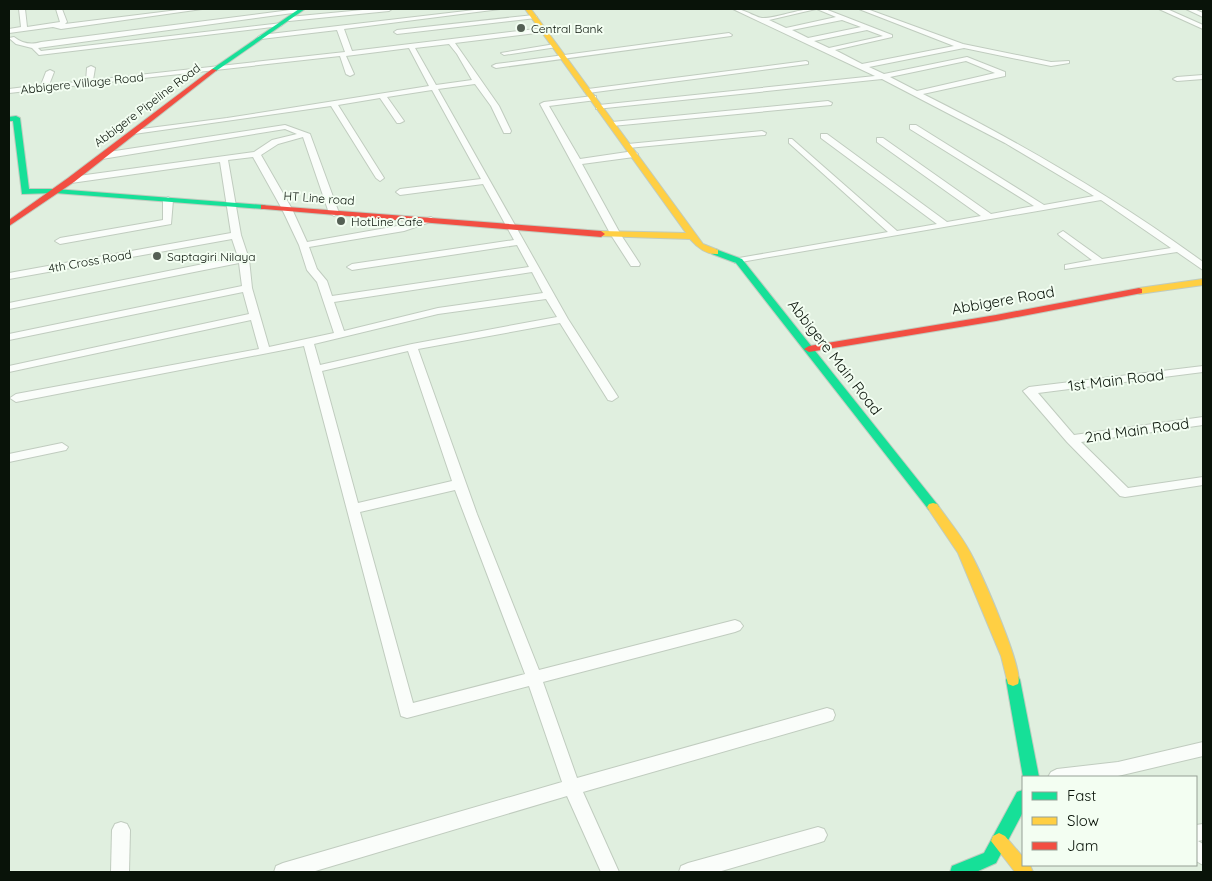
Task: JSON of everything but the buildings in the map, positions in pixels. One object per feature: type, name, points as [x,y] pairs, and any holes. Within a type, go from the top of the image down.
[{"type":"street","points":[[22,9],[24,29]]},
{"type":"street","points":[[56,26],[64,22],[59,9]]},
{"type":"street","points":[[10,36],[24,29],[61,27],[151,12],[199,9]]},
{"type":"street","points":[[34,47],[40,53],[389,9]]},
{"type":"street","points":[[262,37],[497,9]]},
{"type":"street","points":[[740,9],[808,40],[978,125],[1103,196],[1203,267]]},
{"type":"street","points":[[762,20],[813,9]]},
{"type":"street","points":[[820,9],[890,36],[827,50]]},
{"type":"street","points":[[862,9],[951,43],[1051,64],[1067,62]]},
{"type":"street","points":[[1162,9],[1203,27]]},
{"type":"street","points":[[1189,9],[1203,15]]},
{"type":"street","points":[[10,36],[18,44],[34,47],[41,44],[300,10]]},
{"type":"street","name":"Abbigere Pipeline Road","points":[[9,224],[71,180],[215,70],[300,10]]},
{"type":"street","points":[[365,11],[373,24]]},
{"type":"street","points":[[477,11],[487,22]]},
{"type":"street","points":[[397,32],[487,22],[531,13],[700,246],[739,261],[1103,196]]},
{"type":"street","points":[[785,30],[842,18]]},
{"type":"street","points":[[808,40],[880,25]]},
{"type":"street","points":[[340,28],[350,74]]},
{"type":"street","points":[[10,36],[70,30]]},
{"type":"street","name":"Abbigere Village Road","points":[[9,90],[215,70],[284,57],[450,42],[544,30]]},
{"type":"street","points":[[496,66],[729,35]]},
{"type":"street","points":[[450,42],[460,53],[477,82],[495,106],[507,131]]},
{"type":"street","points":[[411,46],[534,269],[612,397]]},
{"type":"street","points":[[504,53],[555,46]]},
{"type":"street","points":[[861,66],[964,46]]},
{"type":"street","points":[[612,124],[723,103],[882,77],[967,59],[1002,74],[916,93]]},
{"type":"street","points":[[635,264],[616,235],[544,104],[594,99],[806,63]]},
{"type":"street","points":[[88,82],[91,68]]},
{"type":"street","points":[[44,87],[50,72]]},
{"type":"street","points":[[1177,79],[1203,77]]},
{"type":"street","points":[[134,132],[334,105],[477,82]]},
{"type":"street","points":[[383,96],[400,121]]},
{"type":"street","points":[[594,99],[723,103],[828,102]]},
{"type":"street","points":[[334,105],[380,178]]},
{"type":"street","name":"HT Line road","points":[[9,119],[16,118],[25,192],[55,191],[616,235],[693,236]]},
{"type":"street","points":[[102,156],[285,127],[306,134]]},
{"type":"street","points":[[913,127],[1043,208]]},
{"type":"street","points":[[576,162],[631,150],[762,132]]},
{"type":"street","points":[[71,180],[256,154],[275,142],[306,134]]},
{"type":"street","points":[[306,134],[334,213]]},
{"type":"street","points":[[824,136],[944,225]]},
{"type":"street","points":[[792,140],[894,234]]},
{"type":"street","points":[[880,140],[989,216]]},
{"type":"street","points":[[256,154],[304,246],[312,270],[322,281],[340,335]]},
{"type":"street","points":[[224,159],[236,235],[244,258],[254,316],[265,351]]},
{"type":"street","points":[[400,192],[486,180]]},
{"type":"street","points":[[60,241],[168,222],[168,200]]},
{"type":"street","points":[[304,246],[404,228],[431,220]]},
{"type":"street","points":[[1063,234],[1100,262]]},
{"type":"street","name":"4th Cross Road","points":[[9,276],[236,235]]},
{"type":"street","points":[[352,267],[519,242]]},
{"type":"street","points":[[1069,267],[1180,249]]},
{"type":"street","points":[[9,306],[244,258]]},
{"type":"street","name":"Abbigere Main Road","points":[[739,261],[935,510],[964,552],[1008,656],[1031,776]]},
{"type":"street","points":[[329,300],[534,269]]},
{"type":"street","name":"Abbigere Road","points":[[809,349],[996,318],[1113,295],[1203,282]]},
{"type":"street","points":[[9,337],[248,288]]},
{"type":"street","points":[[16,398],[265,351],[438,311],[549,295]]},
{"type":"street","points":[[9,369],[254,316]]},
{"type":"street","points":[[316,369],[412,347],[563,319]]},
{"type":"street","points":[[308,342],[407,711],[735,626]]},
{"type":"street","points":[[412,347],[460,484],[534,678],[572,787],[610,872]]},
{"type":"street","name":"1st Main Road","points":[[1071,439],[1029,391],[1203,369]]},
{"type":"street","name":"2nd Main Road","points":[[1071,439],[1203,420]]},
{"type":"street","points":[[1071,439],[1125,492],[1203,481]]},
{"type":"street","points":[[9,458],[62,447]]},
{"type":"street","points":[[352,509],[460,484]]},
{"type":"street","points":[[283,872],[572,787],[827,715]]},
{"type":"street","points":[[1073,776],[1122,773],[1203,748]]},
{"type":"street","points":[[958,872],[990,858],[1022,799]]},
{"type":"street","points":[[120,872],[121,830]]},
{"type":"street","points":[[688,872],[818,835]]},
{"type":"street","points":[[999,841],[1025,872]]},
{"type":"traffic: fast","points":[[214,70],[302,9]]},
{"type":"traffic: fast","points":[[9,119],[16,118],[25,192],[55,191],[264,207]]},
{"type":"traffic: fast","points":[[715,252],[739,261],[933,507]]},
{"type":"traffic: fast","points":[[1013,680],[1031,776]]},
{"type":"traffic: fast","points":[[958,872],[990,858],[1022,799]]},
{"type":"traffic: slow","points":[[528,9],[700,246],[715,252]]},
{"type":"traffic: slow","points":[[601,234],[693,236]]},
{"type":"traffic: slow","points":[[1139,291],[1203,282]]},
{"type":"traffic: slow","points":[[933,507],[964,552],[1008,656],[1013,680]]},
{"type":"traffic: slow","points":[[999,841],[1025,872]]},
{"type":"traffic: jam","points":[[9,224],[71,180],[214,70]]},
{"type":"traffic: jam","points":[[264,207],[601,234]]},
{"type":"traffic: jam","points":[[809,349],[996,318],[1139,291]]},
{"type":"place","name":"Central Bank","points":[[521,28]]},
{"type":"place","name":"HotLine Cafe","points":[[341,221]]},
{"type":"place","name":"Saptagiri Nilaya","points":[[157,256]]}]
